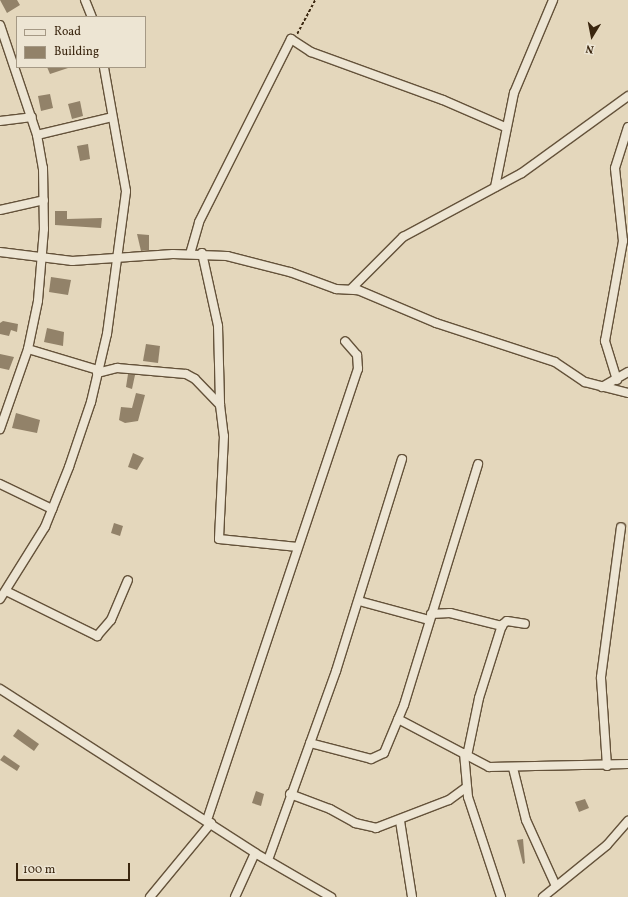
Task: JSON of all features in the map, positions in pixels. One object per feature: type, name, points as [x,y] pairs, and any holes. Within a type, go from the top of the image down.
[{"type":"street","points":[[85,0],[92,16]]},
{"type":"street","points":[[495,187],[505,127],[514,93],[553,0]]},
{"type":"street","points":[[0,25],[37,135],[44,200],[38,301],[28,349],[0,429]]},
{"type":"street","points":[[190,254],[199,222],[287,46],[294,39],[311,52],[443,100],[505,127]]},
{"type":"street","points":[[0,599],[52,509],[89,409],[98,371],[119,260],[126,191],[104,68]]},
{"type":"street","points":[[351,289],[403,237],[522,173],[628,96]]},
{"type":"street","points":[[0,121],[32,117]]},
{"type":"street","points":[[37,135],[112,117]]},
{"type":"street","points":[[617,380],[605,341],[623,241],[615,168],[628,127]]},
{"type":"street","points":[[0,210],[44,200]]},
{"type":"street","points":[[0,252],[41,259],[119,260],[202,253],[290,272],[336,289],[351,289],[436,323],[523,350],[602,387],[628,393]]},
{"type":"street","points":[[202,253],[218,326],[220,405],[224,436],[218,539],[298,546]]},
{"type":"street","points":[[150,897],[209,821],[298,546],[358,369],[357,355],[345,341]]},
{"type":"street","points":[[28,349],[98,371],[117,368],[190,376],[220,405]]},
{"type":"street","points":[[602,387],[617,380],[628,372]]},
{"type":"street","points":[[268,860],[359,601],[402,459]]},
{"type":"street","points":[[310,744],[376,759],[384,754],[398,719],[478,464]]},
{"type":"street","points":[[0,484],[52,509]]},
{"type":"street","points":[[607,766],[601,677],[621,527]]},
{"type":"street","points":[[6,591],[97,636],[111,620],[128,580]]},
{"type":"street","points":[[359,601],[430,617],[450,613],[502,626]]},
{"type":"street","points":[[501,897],[467,787],[465,755],[478,698],[502,626],[507,622],[524,624]]},
{"type":"street","points":[[0,689],[209,821],[255,853],[322,895],[331,897]]},
{"type":"street","points":[[398,719],[489,767],[513,768],[607,766],[628,764]]},
{"type":"street","points":[[513,768],[526,820],[556,886]]},
{"type":"street","points":[[290,794],[368,828],[400,821],[449,800],[467,787]]},
{"type":"street","points":[[400,821],[412,897]]},
{"type":"street","points":[[542,897],[607,845],[628,821]]},
{"type":"street","points":[[235,897],[255,853]]},
{"type":"path","points":[[294,39],[315,0]]},
{"type":"building","points":[[0,0],[17,0],[20,5],[7,13]]},
{"type":"building","points":[[47,68],[68,68],[50,74]]},
{"type":"building","points":[[50,94],[53,108],[41,111],[38,96]]},
{"type":"building","points":[[80,101],[83,116],[72,119],[68,104]]},
{"type":"building","points":[[88,144],[90,159],[80,161],[77,146]]},
{"type":"building","points":[[55,211],[67,211],[67,219],[102,218],[101,228],[55,225]]},
{"type":"building","points":[[137,234],[149,235],[149,250],[141,251]]},
{"type":"building","points":[[51,277],[71,280],[68,295],[49,292]]},
{"type":"building","points":[[3,321],[18,324],[17,332],[11,330],[9,336],[0,334],[0,323]]},
{"type":"building","points":[[47,328],[64,332],[63,346],[44,342]]},
{"type":"building","points":[[146,344],[160,346],[158,363],[143,361]]},
{"type":"building","points":[[0,354],[14,357],[9,370],[0,368]]},
{"type":"building","points":[[128,374],[135,375],[132,389],[126,387]]},
{"type":"building","points":[[136,393],[145,395],[138,421],[125,423],[119,420],[121,407],[132,408]]},
{"type":"building","points":[[16,413],[40,420],[37,433],[12,428]]},
{"type":"building","points":[[133,453],[144,458],[137,470],[128,467]]},
{"type":"building","points":[[114,523],[123,526],[120,536],[111,533]]},
{"type":"building","points":[[18,729],[39,744],[34,751],[13,736]]},
{"type":"building","points":[[4,755],[20,766],[17,771],[0,760]]},
{"type":"building","points":[[256,791],[264,794],[261,806],[252,803]]},
{"type":"building","points":[[585,799],[589,808],[579,812],[575,802]]},
{"type":"building","points":[[523,839],[525,863],[523,864],[517,840]]}]
